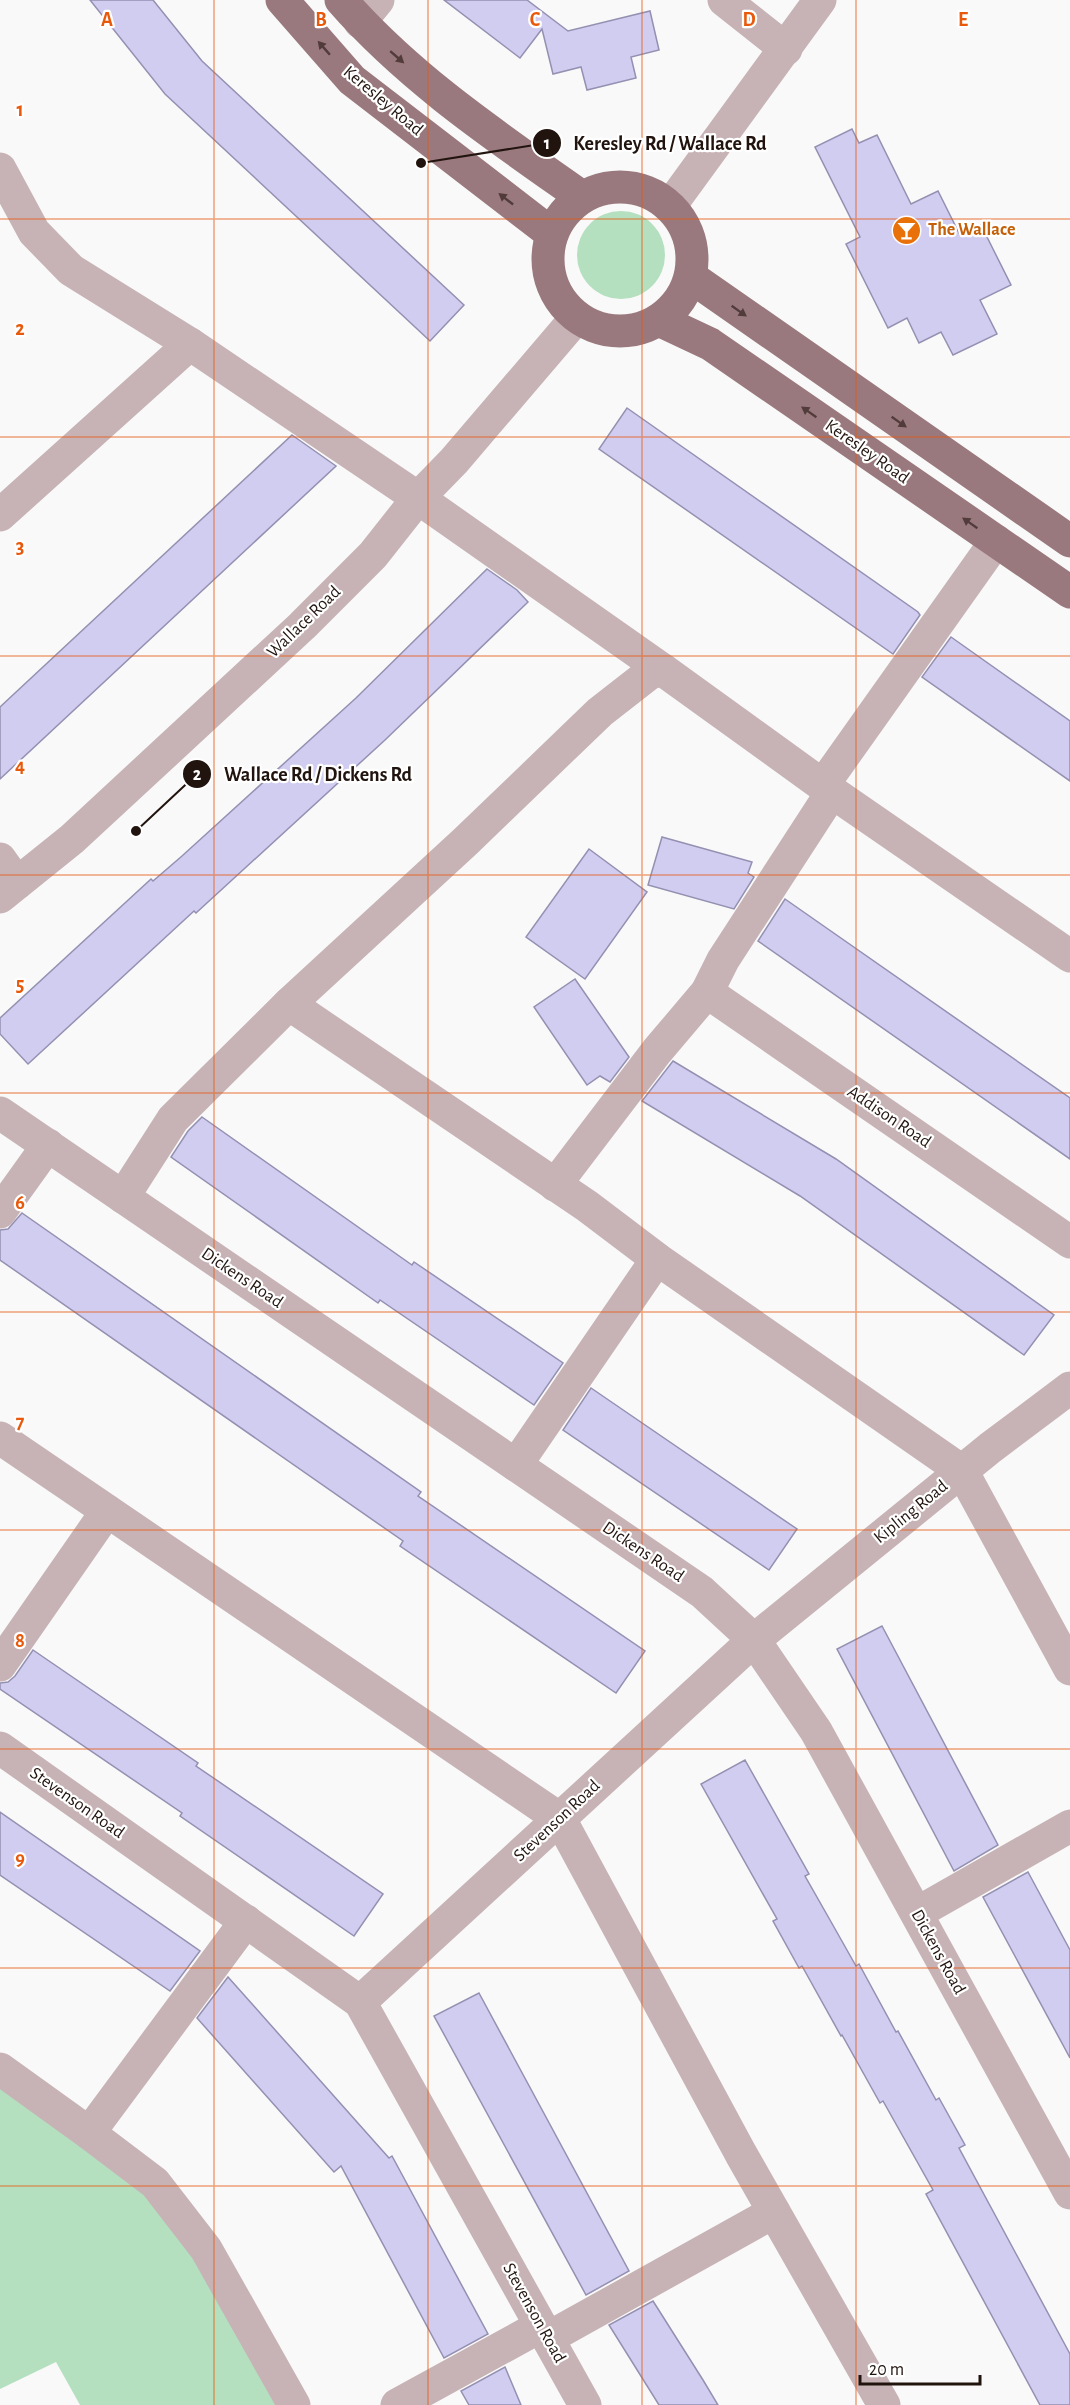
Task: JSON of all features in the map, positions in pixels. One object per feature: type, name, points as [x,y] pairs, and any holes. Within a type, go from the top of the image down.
[{"type":"main road","name":"Keresley Road","points":[[282,0],[352,80],[552,234]]},
{"type":"main road","points":[[360,7],[369,33],[457,109],[582,197]]},
{"type":"main road","points":[[626,187],[648,192],[670,206],[687,230],[693,256],[691,277],[679,302],[659,320],[632,330],[606,330],[577,317],[560,300],[548,268],[552,234],[562,215],[582,197],[601,189],[626,187]]},
{"type":"main road","points":[[691,277],[1070,541]]},
{"type":"main road","name":"Keresley Road","points":[[659,320],[710,344],[1070,592]]},
{"type":"street","points":[[724,0],[786,49]]},
{"type":"street","points":[[670,206],[820,0]]},
{"type":"street","points":[[0,169],[34,232],[71,270],[190,344],[418,498],[663,670],[827,789],[1070,956]]},
{"type":"street","name":"Wallace Road","points":[[6,880],[72,839],[302,626],[373,555],[418,498],[454,461],[577,317]]},
{"type":"street","points":[[0,515],[190,344]]},
{"type":"street","points":[[555,1185],[657,1051],[707,992],[723,960],[827,789],[996,541]]},
{"type":"street","points":[[123,1197],[173,1119],[289,1004],[466,841],[600,712],[650,673],[663,670]]},
{"type":"street","name":"Addison Road","points":[[707,992],[1070,1242]]},
{"type":"street","points":[[289,1004],[555,1185],[657,1259],[962,1471],[1070,1669]]},
{"type":"street","name":"Dickens Road","points":[[0,1113],[702,1592],[754,1640],[816,1731],[1070,2193]]},
{"type":"street","points":[[0,1212],[48,1145]]},
{"type":"street","points":[[516,1465],[657,1259]]},
{"type":"street","name":"Kipling Road","points":[[754,1640],[962,1471],[1070,1388]]},
{"type":"street","points":[[0,1438],[560,1819],[631,1954],[884,2405]]},
{"type":"street","points":[[0,1665],[107,1511]]},
{"type":"street","name":"Stevenson Road","points":[[360,2002],[754,1640]]},
{"type":"street","name":"Stevenson Road","points":[[0,1748],[360,2002],[585,2405]]},
{"type":"street","points":[[917,1913],[1070,1827]]},
{"type":"street","points":[[89,2133],[246,1921]]},
{"type":"street","points":[[0,2069],[155,2182],[206,2249],[294,2405]]},
{"type":"street","points":[[397,2405],[545,2332],[774,2212]]},
{"type":"green space","points":[[621,211],[646,218],[658,230],[665,255],[658,280],[646,292],[621,299],[596,292],[584,280],[577,255],[584,230],[596,218]]},
{"type":"green space","points":[[0,2061],[145,2167],[293,2405],[80,2405],[56,2362],[0,2389]]},
{"type":"building","points":[[90,0],[153,0],[202,61],[464,305],[430,341],[165,94]]},
{"type":"building","points":[[444,0],[527,0],[568,31],[650,11],[659,50],[631,57],[636,78],[587,90],[581,67],[553,74],[542,29],[520,58]]},
{"type":"building","name":"The Wallace","points":[[852,129],[859,143],[877,135],[911,204],[938,191],[960,235],[981,225],[1011,285],[980,300],[997,334],[953,355],[941,332],[919,343],[907,318],[888,328],[846,244],[860,237],[815,147]]},
{"type":"building","points":[[627,408],[918,612],[920,615],[893,654],[599,449]]},
{"type":"building","points":[[292,435],[336,466],[0,779],[0,707]]},
{"type":"building","points":[[487,569],[517,590],[528,602],[385,740],[28,1064],[0,1034],[0,1018],[151,879],[153,881],[182,856],[356,698]]},
{"type":"building","points":[[951,637],[1070,721],[1070,781],[922,677]]},
{"type":"building","points":[[662,837],[752,862],[748,873],[754,877],[734,909],[648,885]]},
{"type":"building","points":[[589,849],[647,892],[585,979],[526,937]]},
{"type":"building","points":[[785,899],[1070,1098],[1070,1159],[758,941]]},
{"type":"building","points":[[575,979],[629,1057],[610,1082],[600,1076],[587,1085],[534,1007]]},
{"type":"building","points":[[673,1061],[836,1159],[1054,1315],[1024,1355],[800,1196],[642,1101]]},
{"type":"building","points":[[202,1117],[412,1265],[414,1262],[563,1363],[534,1405],[380,1300],[378,1303],[171,1157],[188,1131]]},
{"type":"building","points":[[22,1213],[421,1492],[418,1496],[645,1651],[616,1693],[400,1546],[403,1541],[0,1260],[0,1230],[8,1229]]},
{"type":"building","points":[[591,1388],[797,1529],[769,1570],[563,1430]]},
{"type":"building","points":[[882,1626],[998,1845],[954,1871],[837,1649]]},
{"type":"building","points":[[33,1650],[198,1763],[196,1766],[383,1894],[354,1936],[180,1816],[182,1813],[0,1689],[0,1683],[8,1682],[15,1676]]},
{"type":"building","points":[[745,1760],[809,1874],[805,1876],[856,1966],[859,1964],[896,2032],[898,2031],[936,2100],[939,2098],[965,2145],[959,2148],[1070,2354],[1070,2405],[1040,2405],[926,2194],[933,2190],[883,2101],[880,2103],[802,1966],[799,1968],[773,1921],[777,1919],[701,1784]]},
{"type":"building","points":[[0,1812],[200,1951],[170,1991],[0,1875]]},
{"type":"building","points":[[1028,1872],[1070,1950],[1070,2058],[983,1897]]},
{"type":"building","points":[[228,1977],[389,2158],[392,2156],[488,2334],[444,2358],[341,2166],[334,2172],[197,2018]]},
{"type":"building","points":[[479,1993],[629,2271],[586,2295],[434,2016]]},
{"type":"building","points":[[653,2301],[718,2405],[659,2405],[609,2325]]},
{"type":"building","points":[[505,2367],[521,2405],[469,2405],[461,2391]]},
{"type":"place","name":"Keresley Rd / Wallace Rd","points":[[421,163]]},
{"type":"place","name":"The Wallace","points":[[907,230]]},
{"type":"place","name":"Wallace Rd / Dickens Rd","points":[[136,831]]}]
